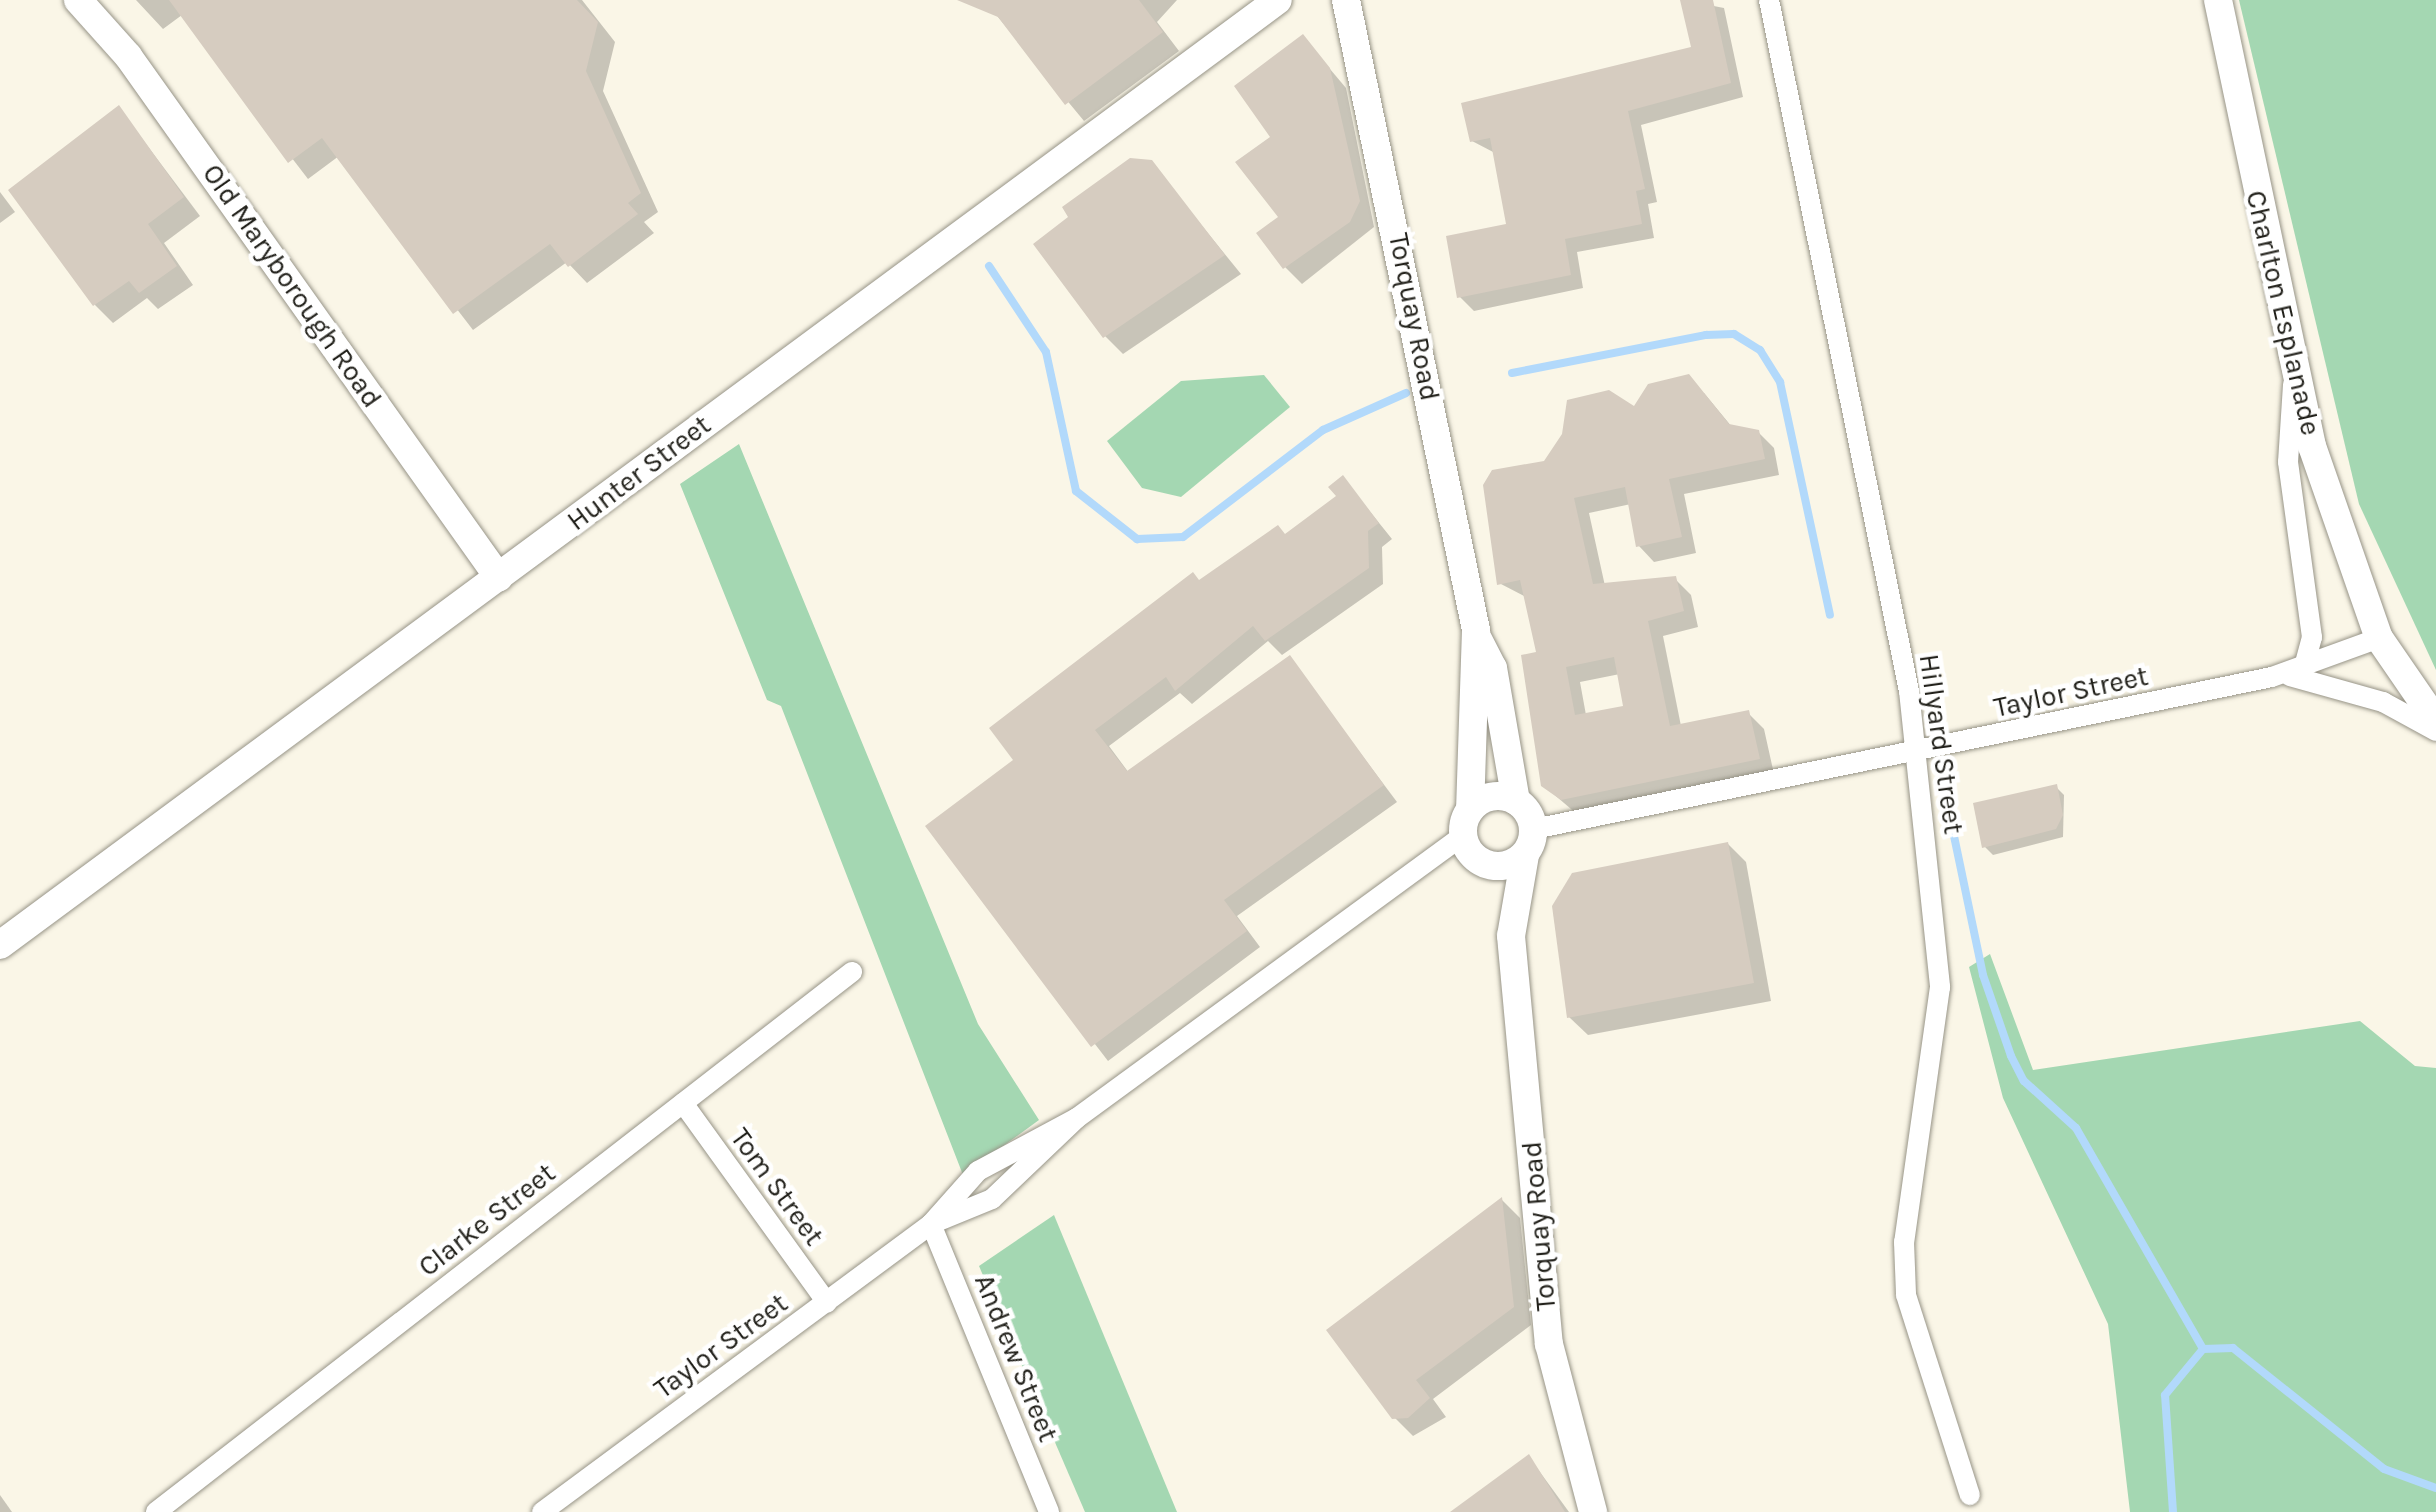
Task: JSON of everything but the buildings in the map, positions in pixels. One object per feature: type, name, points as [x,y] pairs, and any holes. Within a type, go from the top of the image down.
[{"type":"street","name":"Old Maryborough Road","points":[[78,0],[128,56],[499,578]]},
{"type":"street","name":"Hunter Street","points":[[0,944],[1278,0]]},
{"type":"street","name":"Torquay Road","points":[[1346,0],[1476,636],[1466,823]]},
{"type":"street","name":"Hillyard Street","points":[[1770,0],[1909,688],[1912,754],[1940,987],[1906,1295],[1970,1495]]},
{"type":"street","name":"Charlton Esplanade","points":[[2218,0],[2293,382],[2379,638],[2436,721]]},
{"type":"street","points":[[2293,382],[2289,481],[2312,637],[2293,672],[2383,702],[2436,731]]},
{"type":"street","name":"Torquay Road","points":[[1476,636],[1492,668],[1516,800]]},
{"type":"street","name":"Taylor Street","points":[[1529,842],[2293,672],[2379,638]]},
{"type":"street","points":[[1486,798],[1516,800],[1529,842],[1504,867],[1480,862],[1466,823],[1486,798]]},
{"type":"street","name":"Taylor Street","points":[[932,1224],[992,1199],[1077,1118],[1466,823]]},
{"type":"street","name":"Torquay Road","points":[[1529,842],[1511,936],[1549,1344],[1593,1512]]},
{"type":"street","name":"Torquay Road","points":[[1480,862],[1511,936]]},
{"type":"street","name":"Clarke Street","points":[[156,1512],[852,972]]},
{"type":"street","name":"Tom Street","points":[[683,1103],[827,1304]]},
{"type":"street","name":"Taylor Street","points":[[542,1512],[932,1224],[978,1171],[1077,1118]]},
{"type":"street","name":"Andrew Street","points":[[932,1224],[1049,1512]]},
{"type":"green space","points":[[2239,0],[2436,0],[2436,670],[2359,504]]},
{"type":"green space","points":[[1264,375],[1290,407],[1181,497],[1142,488],[1107,441],[1181,381]]},
{"type":"green space","points":[[739,444],[978,1024],[1039,1120],[963,1175],[781,706],[767,700],[680,484]]},
{"type":"green space","points":[[1990,954],[2033,1070],[2360,1021],[2415,1066],[2436,1068],[2436,1512],[2130,1512],[2108,1324],[2003,1098],[1969,967]]},
{"type":"green space","points":[[1054,1215],[1177,1512],[1085,1512],[979,1266]]},
{"type":"waterway","points":[[989,266],[1046,352],[1076,491],[1137,539],[1183,537],[1323,430],[1406,393]]},
{"type":"waterway","points":[[1512,373],[1706,335],[1734,334],[1760,350],[1780,382],[1830,615]]},
{"type":"waterway","points":[[1954,836],[1983,975],[2011,1056],[2024,1081],[2076,1128],[2203,1349]]},
{"type":"waterway","points":[[2173,1512],[2165,1395],[2203,1349],[2233,1348],[2384,1469],[2436,1488]]}]
